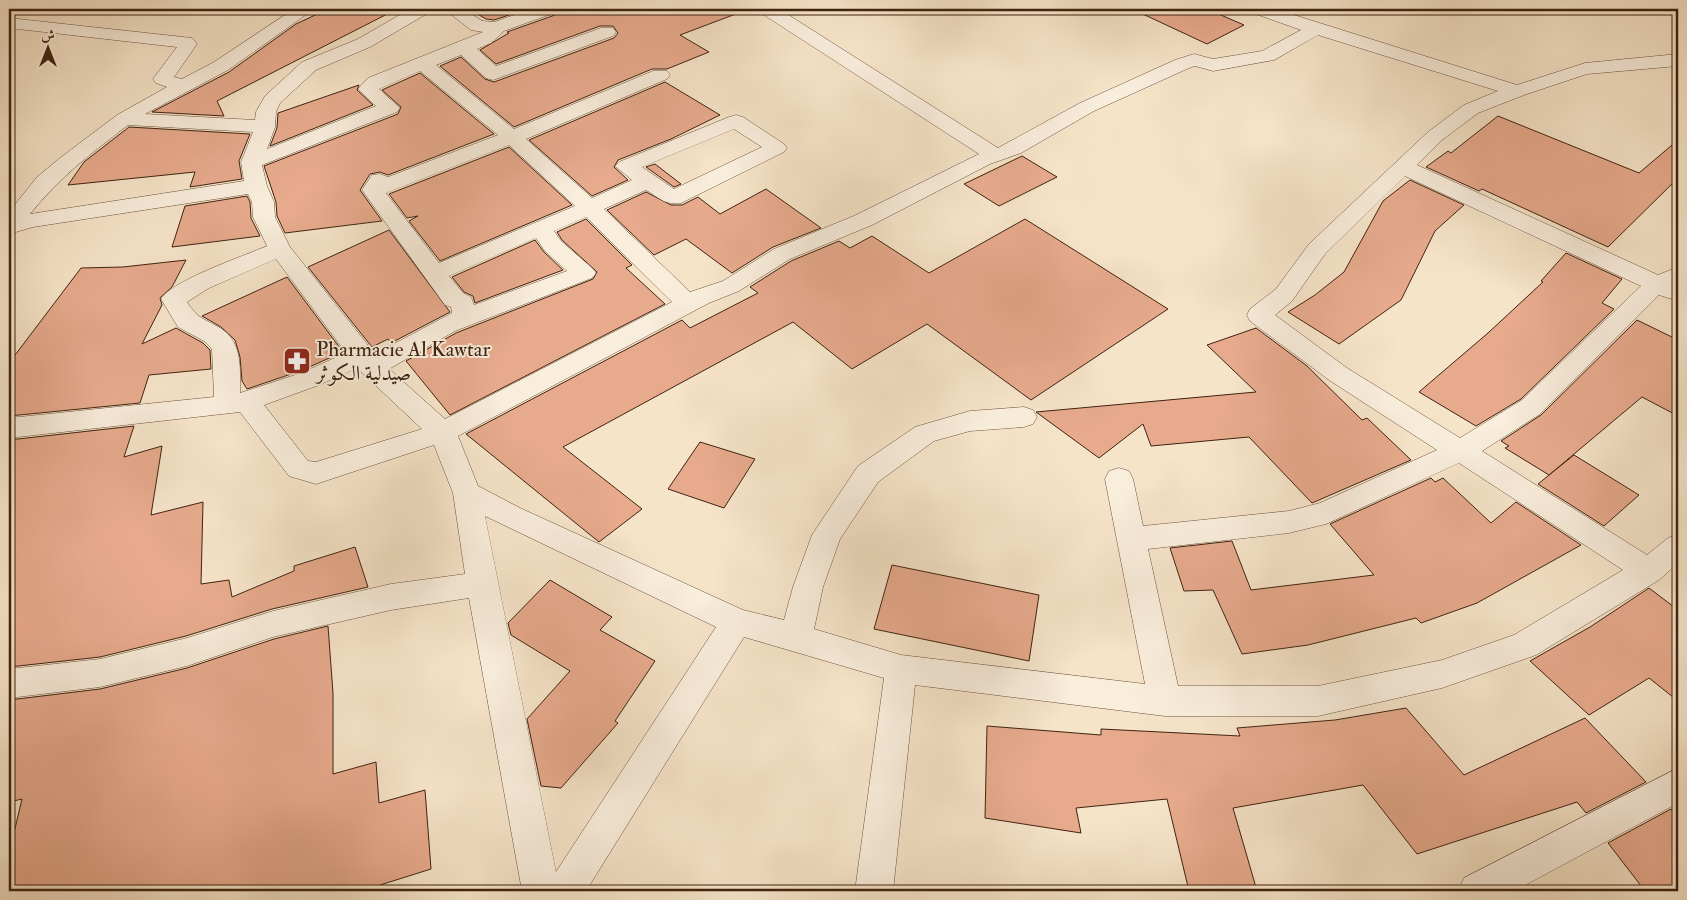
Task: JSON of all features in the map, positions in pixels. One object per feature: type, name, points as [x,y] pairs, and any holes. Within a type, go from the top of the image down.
[{"type":"street","points":[[9,227],[45,182],[67,162],[124,119],[220,66],[305,9]]},
{"type":"street","points":[[422,9],[364,43],[310,66],[272,100],[266,112],[265,128],[254,174],[263,202],[264,217],[280,249],[367,361],[443,432],[467,493],[482,584],[541,891]]},
{"type":"street","points":[[452,9],[477,26],[496,28],[548,9]]},
{"type":"street","points":[[767,9],[996,156]]},
{"type":"street","points":[[1259,9],[1316,29],[1517,91]]},
{"type":"street","points":[[9,23],[186,42],[188,44],[163,79],[183,86]]},
{"type":"street","points":[[9,227],[254,174],[390,108],[368,89],[374,82],[485,39],[495,32],[496,28]]},
{"type":"street","points":[[280,249],[201,283],[173,299],[187,321],[213,334],[224,346],[227,368],[237,403],[299,469],[316,473],[443,432],[688,304],[731,286],[782,254],[864,220],[983,160],[1014,149],[1087,107],[1182,64],[1194,60],[1213,65],[1267,56],[1316,29]]},
{"type":"street","points":[[464,47],[492,74],[607,32]]},
{"type":"street","points":[[1667,561],[1539,500],[1338,374],[1259,315],[1284,295],[1317,249],[1435,136],[1471,109],[1517,91],[1585,69],[1678,60]]},
{"type":"street","points":[[422,63],[512,137],[589,207],[688,304]]},
{"type":"street","points":[[465,318],[462,303],[454,298],[376,185],[512,137],[660,75]]},
{"type":"street","points":[[124,119],[265,128]]},
{"type":"street","points":[[736,120],[777,148],[673,198],[648,181],[626,166],[736,120]]},
{"type":"street","points":[[1131,539],[1289,522],[1326,514],[1460,452],[1530,407],[1588,350],[1672,284],[1403,167]]},
{"type":"street","points":[[436,273],[528,231],[541,229],[648,181]]},
{"type":"street","points":[[9,428],[237,403],[367,361],[446,325],[584,273],[553,246],[541,229]]},
{"type":"street","points":[[796,637],[808,587],[827,535],[868,474],[925,434],[970,421],[1024,417]]},
{"type":"street","points":[[1119,479],[1165,701]]},
{"type":"street","points":[[467,493],[510,516],[737,622],[796,637],[901,669],[1165,701],[1318,701],[1442,674],[1525,645],[1667,561]]},
{"type":"street","points":[[9,684],[100,673],[187,652],[273,624],[391,597],[482,584]]},
{"type":"street","points":[[565,891],[737,622]]},
{"type":"street","points":[[874,891],[901,669]]},
{"type":"street","points":[[1478,891],[1678,785]]},
{"type":"building","points":[[328,9],[397,9],[217,101],[224,116],[152,112],[229,72],[296,24]]},
{"type":"building","points":[[469,9],[527,9],[494,20],[486,19]]},
{"type":"building","points":[[559,9],[741,9],[741,12],[680,35],[709,52],[667,69],[652,69],[514,127],[440,66],[461,57],[485,79],[494,82],[614,38],[618,33],[613,26],[600,26],[496,64],[480,50],[509,33],[507,32],[555,15]]},
{"type":"building","points":[[1132,9],[1207,9],[1244,25],[1207,44]]},
{"type":"building","points":[[420,73],[494,134],[388,175],[380,172],[370,174],[360,190],[382,221],[285,233],[277,216],[276,202],[264,166],[398,114],[401,107],[382,90]]},
{"type":"building","points":[[665,82],[720,115],[671,139],[618,160],[614,167],[628,180],[592,196],[529,140]]},
{"type":"building","points":[[359,85],[357,90],[373,105],[270,146],[277,128],[278,113]]},
{"type":"building","points":[[1498,116],[1639,173],[1678,140],[1678,178],[1608,247],[1482,189],[1479,191],[1426,167],[1448,151],[1451,153]]},
{"type":"building","points":[[129,127],[250,134],[239,161],[242,179],[190,187],[195,172],[68,185],[84,162]]},
{"type":"building","points":[[509,147],[572,205],[440,261],[409,221],[418,216],[407,218],[389,194]]},
{"type":"building","points":[[1022,156],[1057,177],[999,206],[964,184]]},
{"type":"building","points":[[655,164],[681,184],[674,187],[646,167]]},
{"type":"building","points":[[1410,180],[1464,205],[1435,231],[1401,300],[1339,344],[1288,312],[1315,295],[1344,272],[1383,201]]},
{"type":"building","points":[[766,189],[821,228],[773,247],[732,273],[686,239],[654,255],[607,210],[646,192],[671,205],[682,205],[698,197],[720,214]]},
{"type":"building","points":[[247,196],[250,202],[251,218],[260,236],[172,247],[185,206]]},
{"type":"building","points":[[586,219],[632,265],[626,268],[665,304],[450,415],[406,361],[456,333],[593,279],[597,272],[562,240],[557,232]]},
{"type":"building","points":[[1025,219],[1168,309],[1031,400],[927,324],[852,369],[793,322],[563,447],[642,509],[599,542],[466,434],[682,320],[690,328],[758,293],[750,287],[791,261],[839,241],[850,248],[872,236],[929,273]]},
{"type":"building","points":[[389,230],[450,312],[391,343],[388,339],[372,347],[308,267]]},
{"type":"building","points":[[535,240],[544,252],[563,270],[475,303],[473,296],[464,292],[452,277]]},
{"type":"building","points":[[1566,253],[1622,279],[1602,303],[1614,309],[1521,399],[1476,426],[1419,392],[1488,333],[1543,282],[1541,281]]},
{"type":"building","points":[[186,260],[172,287],[160,298],[162,305],[142,344],[176,328],[203,343],[210,350],[211,369],[149,375],[140,403],[9,416],[9,363],[81,268],[123,267]]},
{"type":"building","points":[[287,277],[343,352],[300,371],[247,389],[242,381],[240,357],[235,340],[221,327],[202,316]]},
{"type":"building","points":[[1637,320],[1678,340],[1678,416],[1642,397],[1549,475],[1505,448],[1509,446],[1501,441],[1541,415]]},
{"type":"building","points":[[1256,328],[1307,366],[1362,420],[1367,418],[1411,460],[1312,503],[1249,437],[1151,446],[1143,424],[1099,458],[1036,412],[1256,392],[1207,345]]},
{"type":"building","points":[[134,426],[124,457],[162,446],[151,515],[203,502],[201,584],[229,580],[232,597],[294,571],[294,566],[355,547],[368,587],[272,609],[186,636],[100,657],[9,667],[9,440]]},
{"type":"building","points":[[700,442],[755,459],[724,508],[668,489]]},
{"type":"building","points":[[1574,455],[1639,495],[1604,526],[1538,484]]},
{"type":"building","points":[[1431,478],[1435,482],[1443,478],[1491,523],[1516,502],[1581,545],[1477,603],[1421,623],[1416,618],[1308,645],[1242,654],[1213,590],[1184,591],[1170,548],[1232,541],[1251,590],[1374,575],[1330,524]]},
{"type":"building","points":[[892,565],[1039,595],[1029,661],[874,629]]},
{"type":"building","points":[[550,580],[612,617],[600,630],[655,661],[615,721],[618,723],[561,788],[541,786],[527,719],[570,671],[511,635],[508,623]]},
{"type":"building","points":[[1649,588],[1678,610],[1678,701],[1649,678],[1589,715],[1530,661],[1590,627]]},
{"type":"building","points":[[328,626],[333,693],[333,774],[376,762],[379,803],[425,790],[431,869],[380,885],[380,891],[9,891],[9,854],[22,799],[9,802],[9,700],[100,689],[187,668],[274,639]]},
{"type":"building","points":[[1406,708],[1464,775],[1585,718],[1646,782],[1586,813],[1577,802],[1417,854],[1363,785],[1233,808],[1257,891],[1189,891],[1167,799],[1076,808],[1081,833],[985,818],[987,726],[1101,735],[1101,729],[1240,736],[1237,728],[1335,720]]},
{"type":"building","points":[[1671,809],[1678,816],[1678,891],[1645,891],[1608,843]]},
{"type":"place","name":"Pharmacie Al Kawtar صيدلية الكوثر","points":[[297,361]]}]
